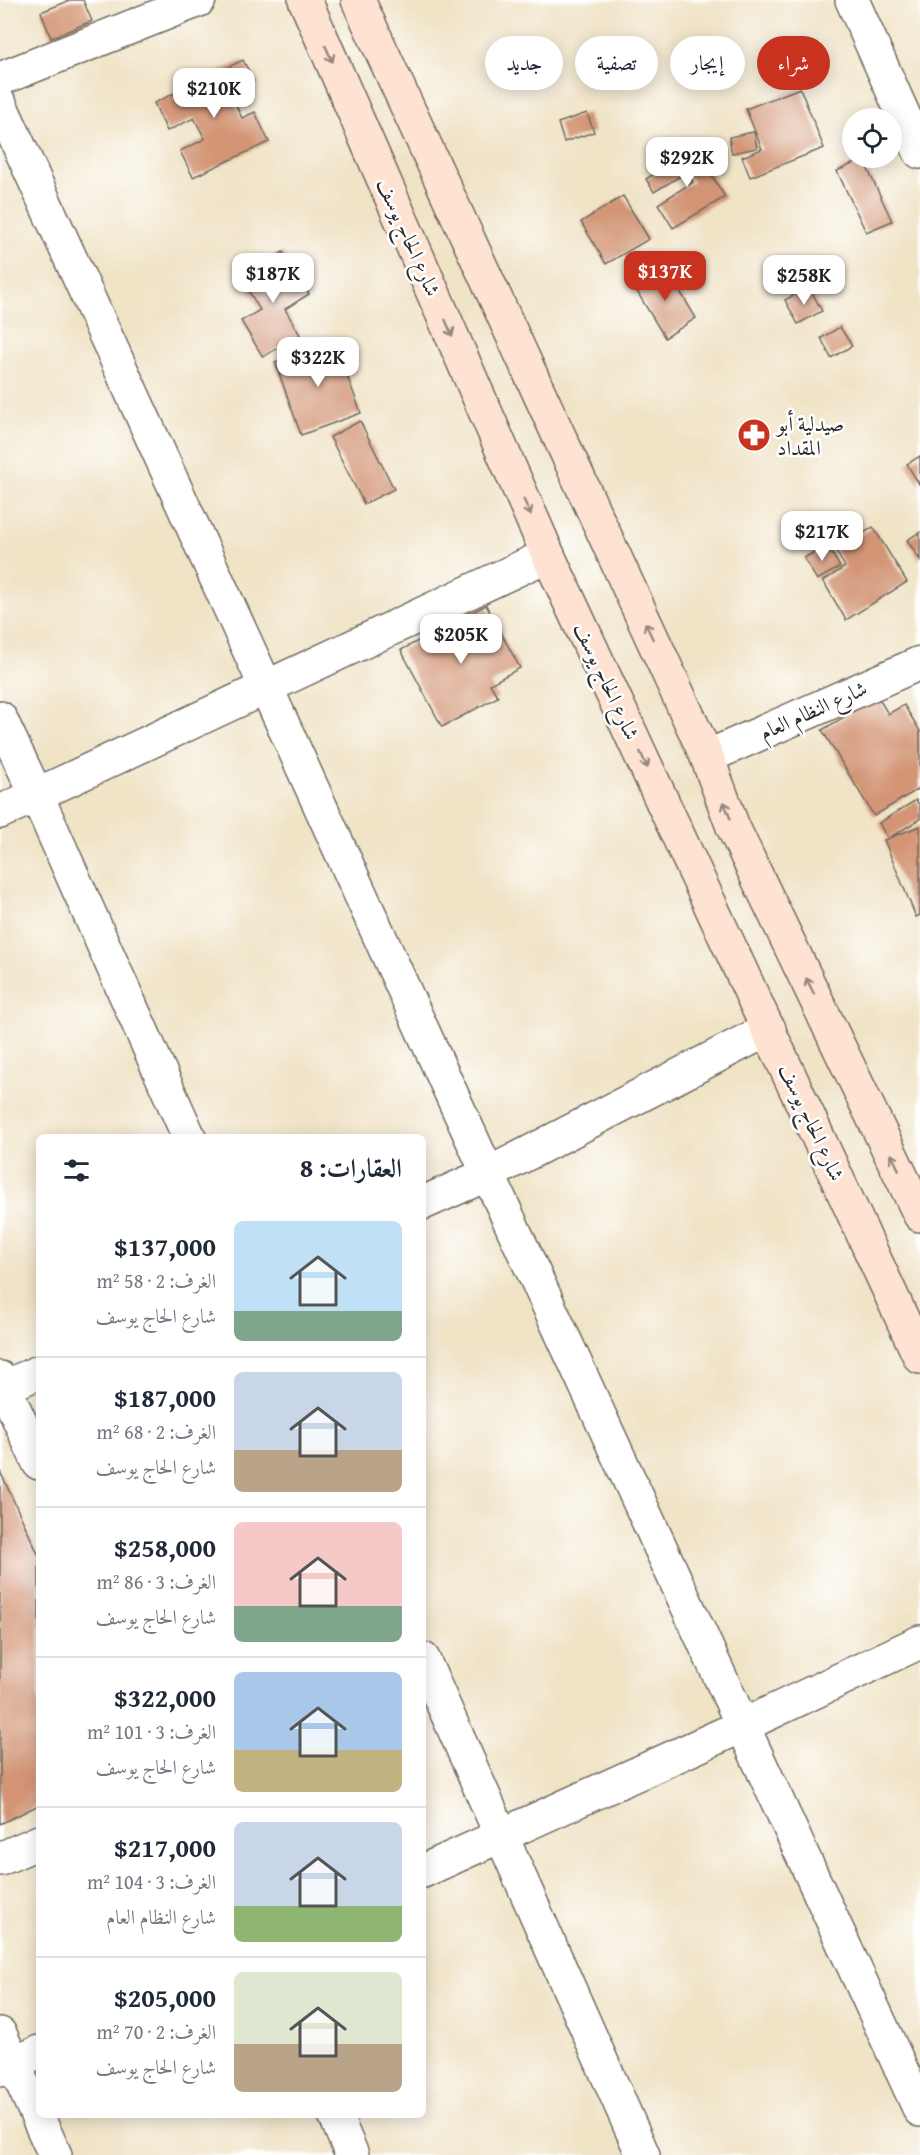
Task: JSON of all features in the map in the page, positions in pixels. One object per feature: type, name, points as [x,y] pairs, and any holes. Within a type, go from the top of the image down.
[{"type":"main road","name":"شارع الحاج يوسف","points":[[305,0],[548,555],[920,1357]]},
{"type":"main road","points":[[358,0],[707,757],[733,827],[919,1210]]},
{"type":"street","points":[[0,79],[199,0]]},
{"type":"street","points":[[852,0],[920,152]]},
{"type":"street","points":[[0,104],[488,1174],[920,2110]]},
{"type":"street","points":[[0,812],[548,555]]},
{"type":"street","name":"شارع النظام العام","points":[[707,757],[920,663]]},
{"type":"street","points":[[0,718],[37,795],[188,1134]]},
{"type":"street","points":[[426,1202],[488,1174],[769,1029]]},
{"type":"street","points":[[36,1373],[1,1385],[36,1457]]},
{"type":"street","points":[[426,1869],[744,1725],[920,1642]]},
{"type":"street","points":[[426,1666],[643,2155]]},
{"type":"street","points":[[0,1859],[36,1843]]},
{"type":"street","points":[[0,2034],[18,2062],[36,2107]]},
{"type":"street","points":[[40,2118],[55,2155]]},
{"type":"street","points":[[336,2118],[352,2155]]},
{"type":"building","points":[[71,0],[83,0],[92,21],[51,38],[41,12]]},
{"type":"building","points":[[243,60],[254,81],[230,93],[242,118],[255,112],[269,142],[193,177],[180,151],[205,139],[194,118],[167,131],[154,103]]},
{"type":"building","points":[[795,90],[801,90],[824,148],[750,177],[742,157],[762,149],[746,109]]},
{"type":"building","points":[[587,113],[594,132],[564,142],[558,123]]},
{"type":"building","points":[[754,132],[757,148],[732,153],[729,137]]},
{"type":"building","points":[[695,148],[725,197],[673,228],[658,204],[693,182],[687,172],[654,192],[646,179]]},
{"type":"building","points":[[844,168],[867,168],[892,221],[866,232],[837,171]]},
{"type":"building","points":[[623,196],[649,239],[606,264],[581,222]]},
{"type":"building","points":[[283,252],[309,294],[285,309],[300,335],[263,357],[241,321],[260,310],[241,278]]},
{"type":"building","points":[[665,266],[696,318],[665,338],[633,285]]},
{"type":"building","points":[[809,287],[822,311],[798,324],[785,300]]},
{"type":"building","points":[[840,327],[852,346],[831,358],[821,338]]},
{"type":"building","points":[[334,341],[361,413],[301,435],[275,362]]},
{"type":"building","points":[[360,421],[394,489],[364,504],[330,437]]},
{"type":"building","points":[[920,456],[920,483],[919,484],[907,464]]},
{"type":"building","points":[[873,527],[907,582],[846,620],[823,581],[845,567],[836,551]]},
{"type":"building","points":[[920,532],[920,560],[907,540]]},
{"type":"building","points":[[827,545],[840,567],[817,580],[804,558]]},
{"type":"building","points":[[486,605],[520,668],[490,684],[498,697],[442,727],[401,650]]},
{"type":"building","points":[[878,697],[888,714],[904,705],[920,731],[920,788],[874,816],[822,730]]},
{"type":"building","points":[[916,800],[920,806],[920,819],[889,838],[920,826],[920,915],[916,917],[884,840],[888,839],[879,823]]},
{"type":"building","points":[[0,1471],[36,1549],[36,1806],[0,1824]]},
{"type":"place","name":"صيدلية أبو المقداد","points":[[754,435]]}]
